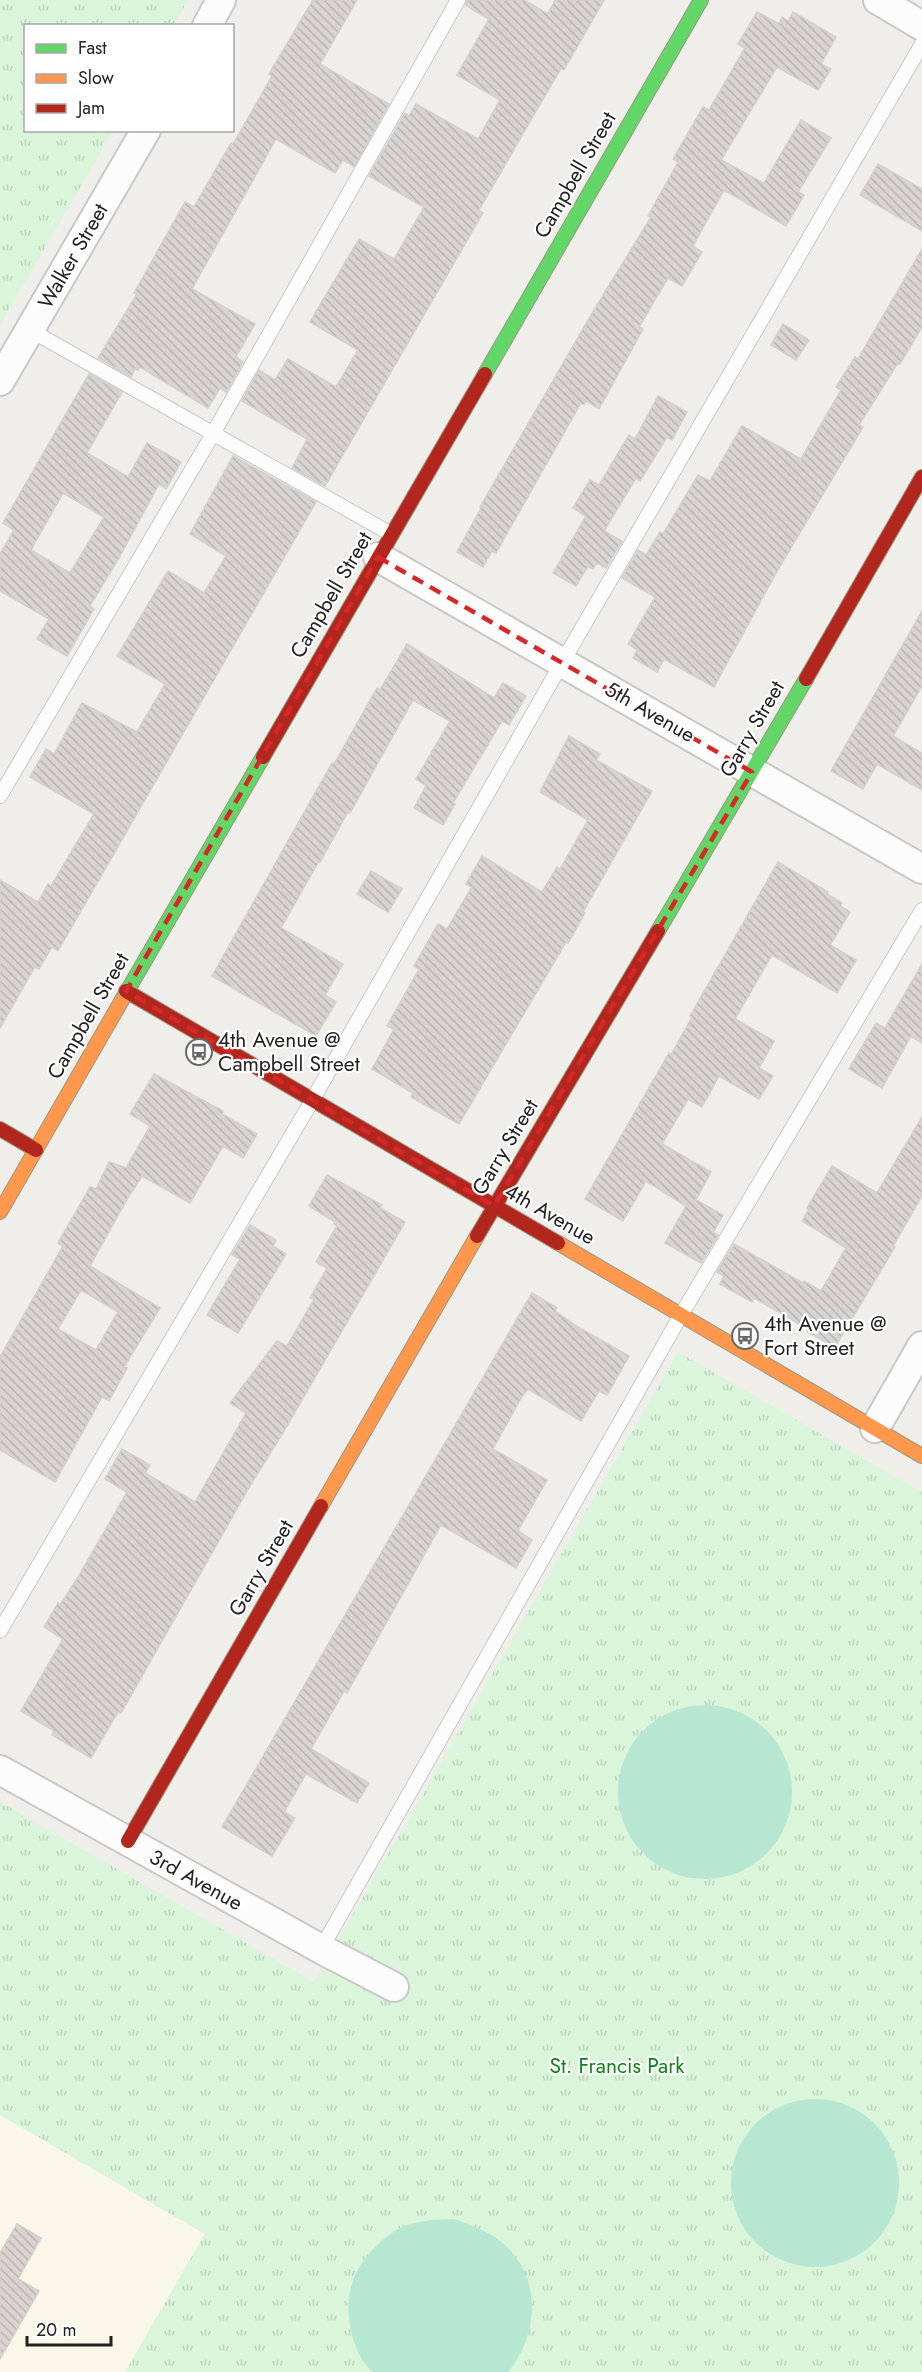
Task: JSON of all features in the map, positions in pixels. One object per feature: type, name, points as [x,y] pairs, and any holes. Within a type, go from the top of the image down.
[{"type":"street","points":[[208,24],[221,0]]},
{"type":"street","name":"Campbell Street","points":[[0,1212],[701,0]]},
{"type":"street","points":[[878,0],[922,26]]},
{"type":"street","name":"Walker Street","points":[[0,381],[145,132]]},
{"type":"street","name":"Garry Street","points":[[128,1841],[494,1206],[752,772],[922,477]]},
{"type":"street","name":"5th Avenue","points":[[385,546],[563,661],[922,869]]},
{"type":"street","name":"4th Avenue","points":[[126,992],[922,1456]]},
{"type":"street","points":[[0,1129],[36,1150]]},
{"type":"street","points":[[875,1428],[922,1346]]},
{"type":"street","name":"3rd Avenue","points":[[0,1770],[321,1949],[394,1987]]},
{"type":"lane","points":[[0,796],[214,432],[458,0]]},
{"type":"lane","points":[[0,1631],[313,1099],[563,661],[922,45]]},
{"type":"lane","points":[[30,330],[214,432],[385,546]]},
{"type":"lane","points":[[321,1949],[681,1315],[922,909]]},
{"type":"highlighted area","points":[[378,557],[752,772],[494,1206],[126,991]]},
{"type":"shaded area","points":[[0,2115],[205,2234],[125,2372],[0,2372]]},
{"type":"green space","points":[[0,0],[188,0],[175,24],[24,24],[24,132],[112,132],[0,325]]},
{"type":"green space","name":"St. Francis Park","points":[[678,1352],[922,1492],[922,2372],[125,2372],[205,2234],[0,2115],[0,1802],[314,1982]]},
{"type":"green space","points":[[705,1705],[738,1712],[767,1730],[785,1759],[792,1792],[785,1825],[767,1854],[738,1872],[705,1879],[672,1872],[643,1854],[625,1825],[618,1792],[625,1759],[643,1730],[672,1712]]},
{"type":"green space","points":[[815,2099],[847,2106],[861,2113],[874,2124],[885,2137],[892,2151],[899,2183],[892,2215],[885,2229],[874,2242],[861,2253],[847,2260],[815,2267],[783,2260],[769,2253],[756,2242],[745,2229],[738,2215],[731,2183],[738,2151],[745,2137],[756,2124],[769,2113],[783,2106]]},
{"type":"green space","points":[[454,2219],[495,2237],[507,2247],[526,2276],[531,2292],[532,2309],[530,2326],[518,2358],[508,2372],[373,2372],[358,2353],[350,2328],[349,2302],[357,2271],[375,2247],[406,2225]]},
{"type":"building","points":[[313,0],[357,0],[320,64],[389,104],[354,167],[343,160],[335,173],[276,139],[192,289],[255,324],[236,357],[243,362],[226,392],[220,388],[208,408],[140,367],[138,370],[135,369],[131,377],[98,358],[137,294],[134,293],[185,202],[194,207],[231,143],[233,144],[272,76],[269,74]]},
{"type":"building","points":[[467,0],[524,0],[548,14],[555,0],[604,0],[564,70],[561,68],[479,210],[483,213],[325,486],[292,468],[307,439],[242,401],[259,370],[275,380],[288,359],[336,387],[358,350],[310,322],[359,239],[394,259],[424,207],[369,176],[405,113],[409,116],[416,104],[478,139],[500,100],[457,75],[489,19],[465,5]]},
{"type":"building","points":[[757,12],[779,24],[782,17],[788,21],[793,12],[836,37],[821,64],[831,69],[818,90],[777,67],[721,160],[764,183],[801,120],[831,138],[798,192],[804,195],[786,226],[724,190],[693,246],[702,252],[682,286],[668,278],[639,327],[643,329],[599,409],[586,401],[584,405],[581,403],[496,553],[492,551],[483,567],[457,552],[480,507],[594,310],[651,217],[648,216],[678,162],[673,159],[703,107],[709,110],[745,48],[738,44]]},
{"type":"building","points":[[878,164],[922,189],[922,231],[860,195]]},
{"type":"building","points":[[922,249],[922,327],[859,425],[863,427],[776,573],[714,687],[664,659],[657,672],[633,658],[637,650],[628,644],[655,597],[622,578],[638,550],[646,555],[660,532],[663,534],[698,475],[710,481],[742,426],[801,459],[841,390],[836,387],[855,357],[858,359]]},
{"type":"building","points":[[783,324],[809,340],[796,360],[771,345]]},
{"type":"building","points":[[89,374],[122,392],[87,453],[128,477],[147,443],[181,462],[166,489],[159,484],[90,606],[94,609],[67,656],[37,639],[49,619],[0,591],[0,554],[14,530],[3,523]],"holes":[[[63,493],[104,517],[70,573],[31,550]]]},
{"type":"building","points":[[658,396],[687,412],[672,440],[667,437],[640,481],[636,478],[604,531],[622,541],[606,568],[597,563],[593,569],[588,566],[576,586],[553,573],[586,516],[573,508],[590,480],[599,485],[629,435],[635,439]]},
{"type":"building","points":[[233,456],[316,502],[58,951],[52,947],[39,969],[35,967],[0,1028],[0,880],[38,902],[48,884],[51,886],[94,814],[30,777],[46,749],[54,754],[82,703],[137,732],[165,684],[117,656],[168,571],[204,593],[226,556],[190,534]]},
{"type":"building","points":[[922,611],[922,686],[893,736],[922,753],[922,790],[877,764],[863,789],[831,771]]},
{"type":"building","points":[[407,644],[494,698],[503,683],[526,696],[509,725],[502,721],[453,803],[455,804],[443,825],[414,808],[426,786],[416,779],[450,721],[413,700],[350,813],[348,812],[281,928],[343,964],[325,995],[336,1002],[316,1036],[212,976],[332,763],[334,764],[377,688],[380,690]]},
{"type":"building","points":[[569,736],[600,754],[596,760],[652,791],[583,912],[585,913],[568,943],[566,942],[459,1124],[411,1097],[413,1093],[372,1069],[394,1029],[387,1026],[419,969],[414,966],[438,924],[447,929],[472,887],[466,884],[482,856],[542,892],[557,867],[560,869],[588,820],[540,792]]},
{"type":"building","points":[[778,862],[828,892],[827,894],[842,903],[840,906],[850,912],[830,945],[856,960],[837,993],[772,955],[735,1019],[774,1041],[759,1068],[773,1076],[759,1099],[719,1076],[702,1107],[688,1099],[662,1144],[711,1172],[696,1200],[723,1215],[713,1233],[718,1235],[701,1263],[665,1243],[686,1206],[646,1181],[623,1221],[585,1199],[669,1053],[671,1055],[692,1017],[690,1016]]},
{"type":"building","points":[[371,871],[402,889],[388,912],[357,894]]},
{"type":"building","points":[[922,964],[922,1043],[911,1036],[882,1088],[849,1069],[876,1023],[885,1028]]},
{"type":"building","points":[[154,1074],[223,1111],[222,1114],[257,1134],[243,1158],[223,1146],[190,1203],[142,1176],[129,1196],[90,1266],[160,1308],[124,1367],[127,1368],[109,1401],[102,1397],[55,1482],[0,1450],[0,1357],[63,1246],[58,1243],[90,1187],[96,1189],[109,1162],[133,1170],[127,1166],[150,1126],[130,1114]],"holes":[[[81,1290],[118,1312],[96,1350],[58,1329]]]},
{"type":"building","points":[[922,1117],[922,1196],[893,1246],[895,1247],[835,1347],[754,1298],[752,1302],[720,1284],[724,1276],[717,1272],[734,1244],[821,1291],[846,1248],[802,1221],[809,1209],[807,1208],[832,1166],[877,1193]]},
{"type":"building","points":[[327,1175],[382,1205],[380,1208],[405,1222],[250,1486],[121,1713],[118,1712],[91,1758],[52,1735],[54,1731],[21,1711],[63,1639],[44,1627],[58,1603],[60,1605],[78,1577],[127,1492],[105,1479],[122,1449],[150,1465],[145,1473],[195,1502],[246,1413],[230,1403],[277,1341],[287,1346],[314,1299],[310,1298],[327,1268],[316,1262],[337,1226],[335,1222],[309,1206]]},
{"type":"building","points":[[250,1225],[276,1240],[273,1246],[286,1254],[238,1333],[207,1315],[240,1259],[232,1255]]},
{"type":"building","points":[[532,1293],[557,1308],[555,1311],[578,1327],[629,1356],[607,1395],[599,1391],[581,1421],[528,1389],[521,1398],[493,1449],[547,1480],[518,1531],[532,1540],[516,1568],[441,1525],[347,1693],[344,1691],[311,1749],[369,1783],[357,1803],[306,1774],[284,1812],[295,1818],[272,1856],[222,1827]]},
{"type":"building","points":[[17,2224],[41,2238],[18,2279],[39,2291],[0,2359],[0,2253]]},
{"type":"traffic: fast","points":[[485,374],[701,0]]},
{"type":"traffic: fast","points":[[658,931],[806,679]]},
{"type":"traffic: fast","points":[[122,1000],[263,757]]},
{"type":"traffic: slow","points":[[0,1212],[122,1000]]},
{"type":"traffic: slow","points":[[321,1506],[477,1236]]},
{"type":"traffic: slow","points":[[558,1243],[922,1456]]},
{"type":"traffic: jam","points":[[263,757],[485,374]]},
{"type":"traffic: jam","points":[[806,679],[922,477]]},
{"type":"traffic: jam","points":[[477,1236],[658,931]]},
{"type":"traffic: jam","points":[[126,991],[558,1243]]},
{"type":"traffic: jam","points":[[0,1129],[36,1150]]},
{"type":"traffic: jam","points":[[128,1841],[321,1506]]},
{"type":"place","name":"4th Avenue @ Campbell Street","points":[[199,1052]]},
{"type":"place","name":"4th Avenue @ Fort Street","points":[[745,1336]]}]
